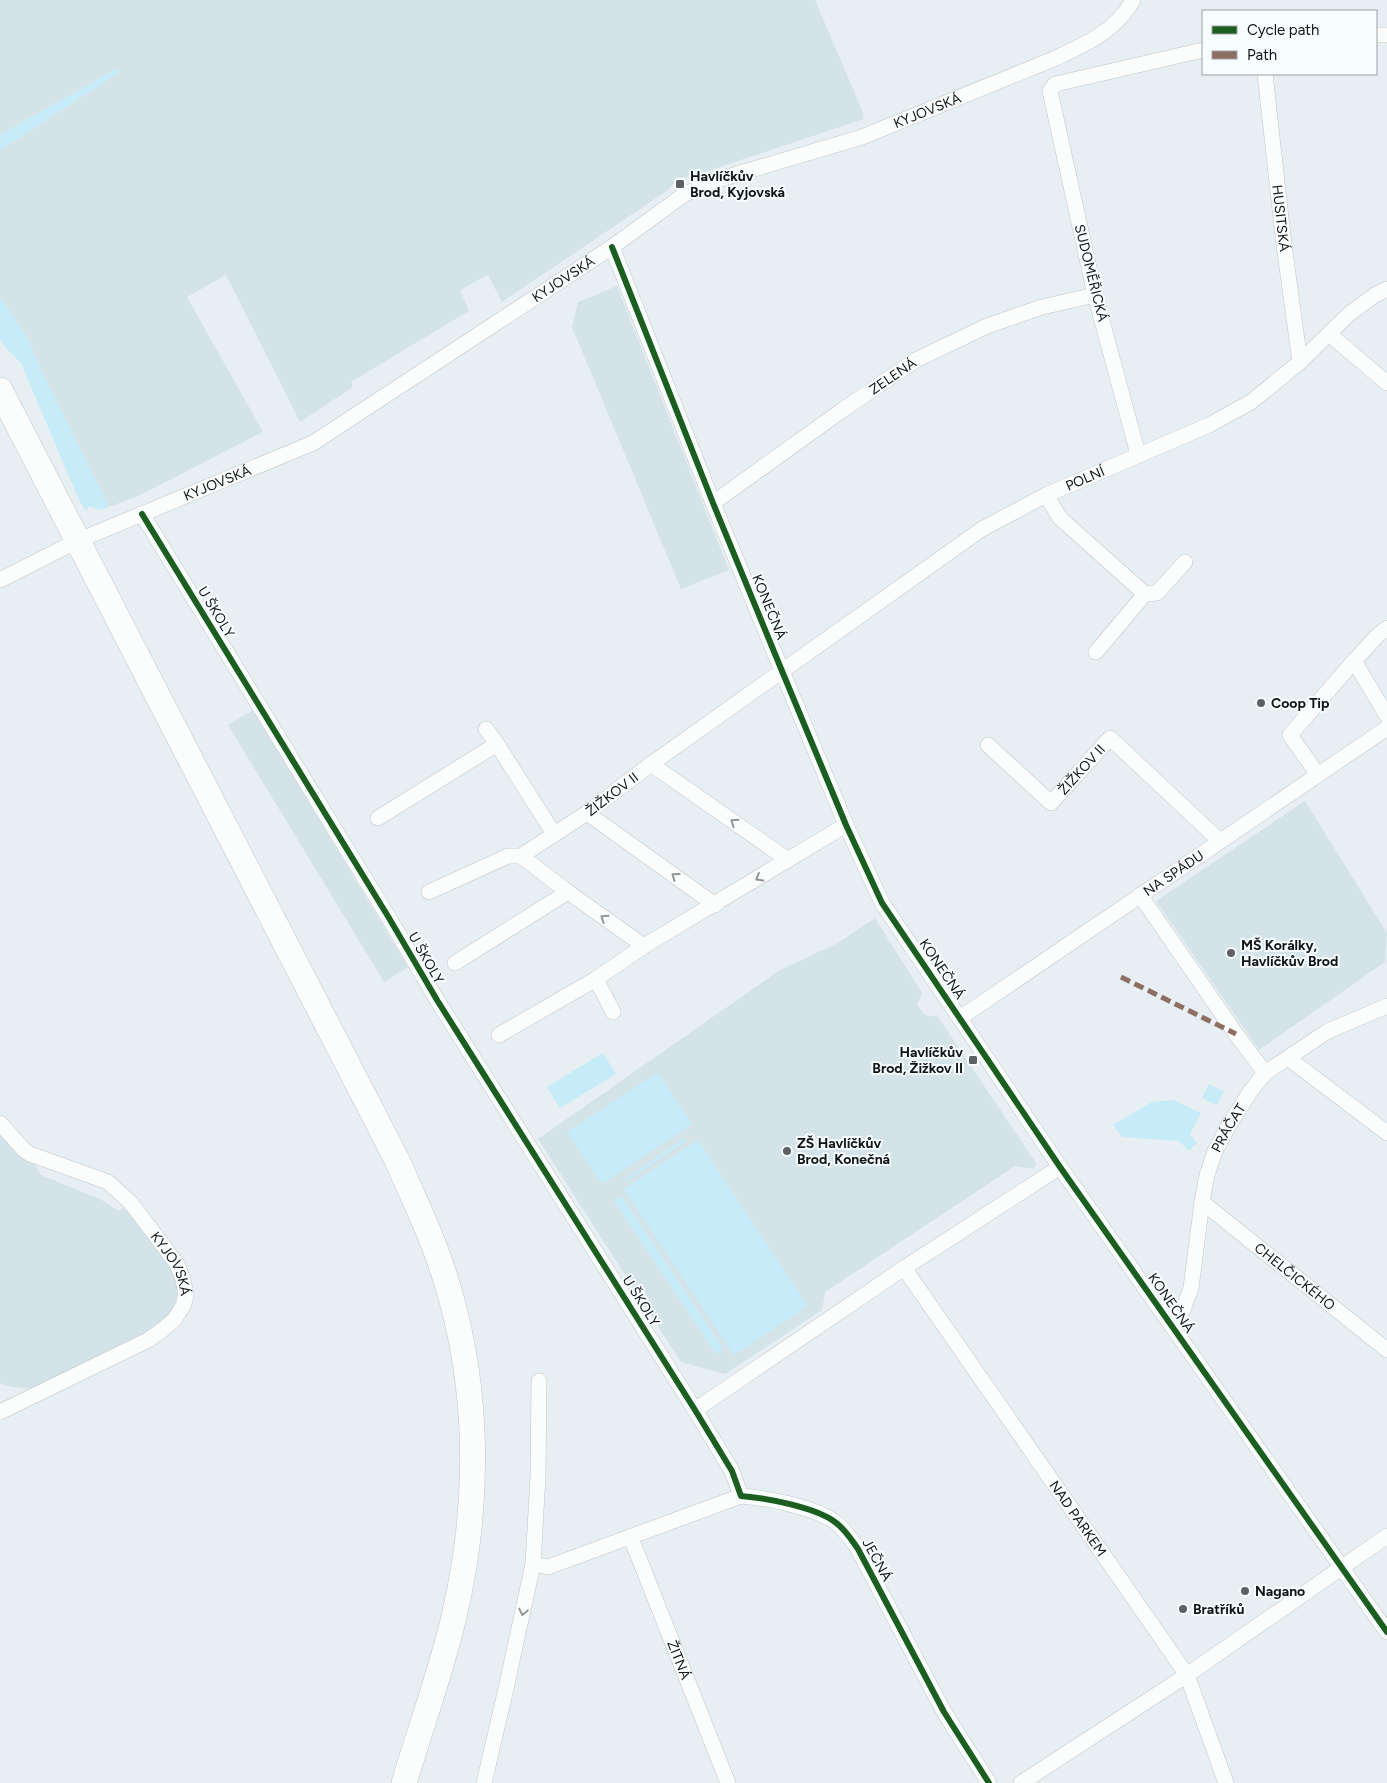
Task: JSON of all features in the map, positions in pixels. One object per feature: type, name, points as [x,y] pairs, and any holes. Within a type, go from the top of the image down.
[{"type":"main road","points":[[0,390],[397,1160],[434,1245],[458,1327],[465,1363],[473,1441],[472,1507],[469,1539],[453,1623],[432,1697],[404,1783]]},
{"type":"street","name":"KYJOVSKÁ","points":[[0,580],[77,540],[313,443],[612,246],[685,194],[703,185],[862,137],[1078,48],[1104,33],[1124,14],[1133,0]]},
{"type":"street","name":"SUDOMĚŘICKÁ","points":[[1138,454],[1095,294],[1050,91],[1055,84],[1202,50]]},
{"type":"street","name":"HUSITSKÁ","points":[[1265,75],[1284,245],[1300,362]]},
{"type":"street","name":"KONEČNÁ","points":[[612,246],[713,503],[846,825],[882,903],[1060,1167],[1387,1632]]},
{"type":"street","name":"POLNÍ","points":[[782,670],[982,529],[1046,495],[1209,425],[1251,402],[1300,362],[1349,314],[1364,302],[1387,289]]},
{"type":"street","name":"ZELENÁ","points":[[713,503],[916,360],[986,326],[1042,307],[1095,294]]},
{"type":"street","points":[[1330,334],[1387,383]]},
{"type":"street","points":[[1046,495],[1060,518],[1145,594]]},
{"type":"street","name":"U ŠKOLY","points":[[142,514],[389,918],[437,1000],[695,1410]]},
{"type":"street","points":[[1096,652],[1145,594],[1157,593],[1185,562]]},
{"type":"street","points":[[1318,775],[1290,736],[1354,661],[1387,628]]},
{"type":"street","points":[[1354,661],[1387,716]]},
{"type":"street","name":"ŽIŽKOV II","points":[[429,892],[508,856],[521,856],[587,813],[782,670]]},
{"type":"street","name":"NA SPÁDU","points":[[960,1018],[1387,728]]},
{"type":"street","points":[[486,729],[554,834]]},
{"type":"street","name":"ŽIŽKOV II","points":[[988,746],[1052,803],[1110,738],[1220,841]]},
{"type":"street","points":[[378,818],[496,744]]},
{"type":"street","points":[[652,764],[788,860]]},
{"type":"street","points":[[587,813],[714,905]]},
{"type":"street","points":[[499,1035],[596,979],[644,946],[846,825]]},
{"type":"street","points":[[521,856],[644,946]]},
{"type":"street","points":[[455,963],[568,892]]},
{"type":"street","points":[[1140,896],[1236,1034],[1266,1073]]},
{"type":"street","points":[[596,979],[613,1012]]},
{"type":"street","name":"PRÁČAT","points":[[1171,1324],[1183,1310],[1191,1288],[1202,1202],[1207,1175],[1215,1151],[1250,1092],[1266,1073],[1328,1030],[1386,1004]]},
{"type":"street","points":[[1288,1058],[1387,1133]]},
{"type":"street","name":"KYJOVSKÁ","points":[[0,1123],[30,1154],[108,1182],[131,1203],[177,1264],[184,1279],[186,1296],[174,1320],[148,1340],[0,1412]]},
{"type":"street","points":[[741,1496],[732,1471],[695,1410],[904,1268],[1060,1167]]},
{"type":"street","name":"CHELČICKÉHO","points":[[1202,1202],[1387,1350]]},
{"type":"street","name":"NAD PARKEM","points":[[904,1268],[1187,1675],[1226,1783]]},
{"type":"street","points":[[484,1783],[506,1692],[533,1564],[538,1476],[539,1381]]},
{"type":"street","name":"JEČNÁ","points":[[533,1564],[548,1567],[741,1496],[785,1503],[822,1515],[835,1522],[858,1549],[944,1712],[990,1783]]},
{"type":"street","points":[[1021,1783],[1187,1675],[1387,1536]]},
{"type":"street","name":"ŽITNÁ","points":[[630,1538],[728,1783]]},
{"type":"shaded area","points":[[0,0],[815,0],[862,110],[864,119],[690,177],[679,178],[668,190],[502,302],[488,275],[460,290],[469,311],[351,382],[353,387],[300,422],[226,275],[187,297],[263,432],[138,496],[109,507],[41,370],[27,337],[0,297],[0,150],[120,72],[118,68],[0,135]]},
{"type":"shaded area","points":[[118,68],[120,72],[0,150],[0,135]]},
{"type":"shaded area","points":[[617,286],[729,570],[681,589],[572,327],[578,302]]},
{"type":"shaded area","points":[[0,297],[27,337],[41,370],[109,507],[99,510],[89,506],[86,511],[79,500],[21,363],[0,339]]},
{"type":"shaded area","points":[[253,710],[408,967],[384,982],[228,725]]},
{"type":"shaded area","points":[[1305,801],[1387,933],[1385,962],[1259,1050],[1156,901]]},
{"type":"shaded area","name":"ZŠ Havlíčkův Brod, Konečná","points":[[875,918],[922,993],[917,1005],[925,1015],[938,1017],[1036,1163],[1034,1169],[1015,1166],[825,1292],[822,1310],[725,1374],[681,1362],[538,1139],[780,970],[838,943]]},
{"type":"shaded area","points":[[603,1053],[616,1074],[560,1108],[547,1087]]},
{"type":"shaded area","points":[[658,1072],[692,1124],[602,1184],[567,1132]]},
{"type":"shaded area","points":[[1209,1084],[1224,1091],[1217,1105],[1202,1098]]},
{"type":"shaded area","points":[[1173,1100],[1201,1113],[1190,1134],[1197,1143],[1189,1151],[1179,1141],[1122,1137],[1113,1125],[1152,1102]]},
{"type":"shaded area","points":[[0,1132],[33,1161],[41,1175],[100,1199],[118,1211],[123,1208],[134,1218],[172,1269],[177,1283],[178,1292],[174,1309],[155,1328],[33,1389],[12,1387],[0,1383]]},
{"type":"shaded area","points":[[685,1138],[686,1141],[627,1181],[625,1179]]},
{"type":"shaded area","points":[[698,1140],[808,1306],[734,1355],[624,1189]]},
{"type":"shaded area","points":[[621,1196],[723,1349],[716,1354],[614,1201]]},
{"type":"marked path","points":[[1121,977],[1236,1034]]},
{"type":"cycle path","points":[[612,247],[713,503],[782,671],[846,825],[882,903],[1060,1167],[1387,1632]]},
{"type":"cycle path","points":[[142,514],[389,918],[437,1000],[695,1410],[732,1471],[741,1496],[776,1501],[815,1512],[835,1522],[845,1531],[858,1549],[944,1712],[989,1783]]},
{"type":"place","name":"Havlíčkův Brod, Kyjovská","points":[[680,184]]},
{"type":"place","name":"Coop Tip","points":[[1261,703]]},
{"type":"place","name":"MŠ Korálky, Havlíčkův Brod","points":[[1231,953]]},
{"type":"place","name":"Havlíčkův Brod, Žižkov II","points":[[973,1060]]},
{"type":"place","name":"ZŠ Havlíčkův Brod, Konečná","points":[[787,1151]]},
{"type":"place","name":"Nagano","points":[[1245,1591]]},
{"type":"place","name":"Bratříků","points":[[1183,1609]]}]
